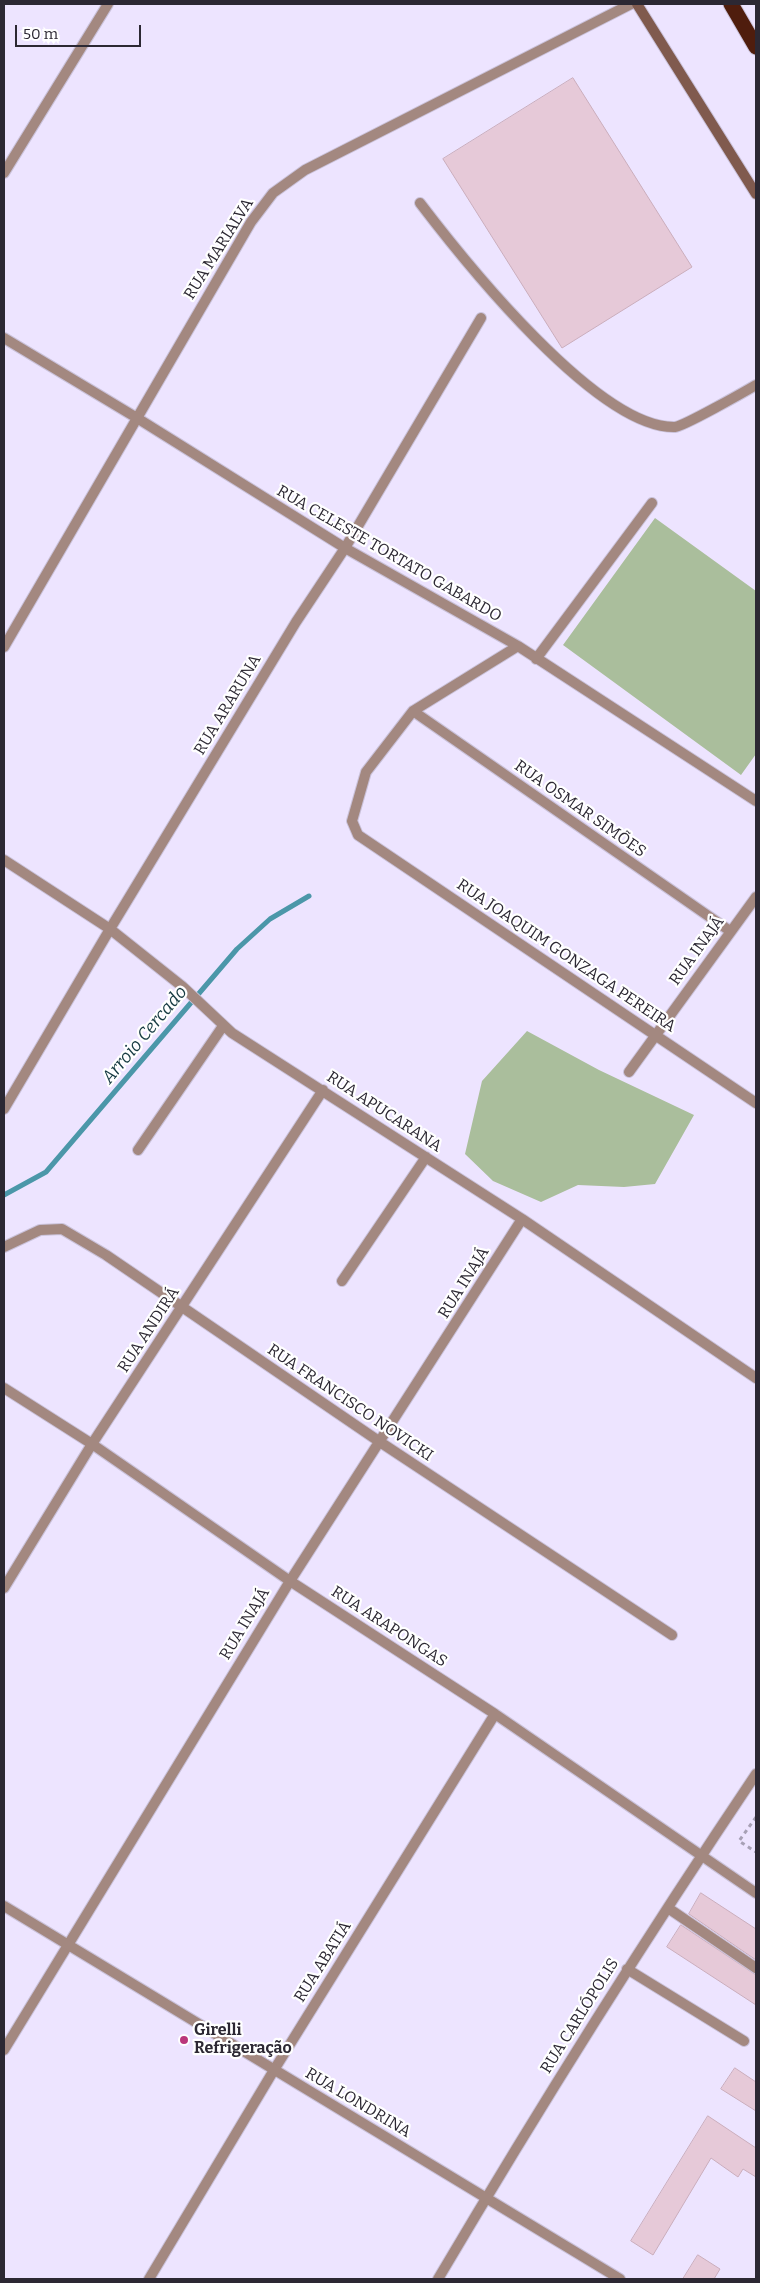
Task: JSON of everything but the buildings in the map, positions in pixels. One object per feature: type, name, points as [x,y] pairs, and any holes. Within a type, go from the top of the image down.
[{"type":"highway","points":[[731,4],[756,47]]},
{"type":"main road","points":[[637,4],[756,194]]},
{"type":"street","points":[[4,173],[108,4]]},
{"type":"street","name":"RUA MARIALVA","points":[[4,647],[251,222],[273,194],[305,170],[631,4]]},
{"type":"street","points":[[420,204],[458,253],[561,364],[609,402],[648,423],[677,427],[756,385]]},
{"type":"street","name":"RUA ARARUNA","points":[[4,1109],[110,929],[296,622],[345,548],[481,318]]},
{"type":"street","name":"RUA CELESTE TORTATO GABARDO","points":[[4,338],[137,418],[345,548],[518,646],[756,801]]},
{"type":"street","points":[[536,659],[652,503]]},
{"type":"street","points":[[412,712],[518,646]]},
{"type":"street","name":"RUA JOAQUIM GONZAGA PEREIRA","points":[[412,712],[366,772],[352,821],[358,835],[756,1103]]},
{"type":"street","name":"RUA OSMAR SIMÕES","points":[[412,712],[730,931]]},
{"type":"street","name":"RUA APUCARANA","points":[[4,860],[110,929],[183,987],[223,1026],[522,1219],[756,1378]]},
{"type":"street","name":"RUA INAJÁ","points":[[629,1072],[756,897]]},
{"type":"street","points":[[138,1150],[223,1026]]},
{"type":"street","name":"RUA ANDIRÁ","points":[[4,1588],[92,1444],[323,1090]]},
{"type":"street","points":[[342,1281],[426,1157]]},
{"type":"street","name":"RUA INAJÁ","points":[[4,2050],[290,1581],[522,1219]]},
{"type":"street","name":"RUA FRANCISCO NOVICKI","points":[[4,1247],[40,1230],[62,1230],[106,1255],[380,1442],[672,1635]]},
{"type":"street","name":"RUA ARAPONGAS","points":[[4,1388],[92,1444],[290,1581],[495,1714],[756,1893]]},
{"type":"street","name":"RUA ABATIÁ","points":[[149,2279],[274,2070],[495,1714]]},
{"type":"street","name":"RUA CARLÓPOLIS","points":[[438,2279],[627,1969],[756,1774]]},
{"type":"street","name":"RUA LONDRINA","points":[[4,1906],[620,2279]]},
{"type":"street","points":[[668,1908],[756,1968]]},
{"type":"street","points":[[627,1969],[744,2042]]},
{"type":"path","points":[[756,1816],[739,1841],[756,1852]]},
{"type":"green space","points":[[655,518],[756,591],[756,754],[741,775],[563,645]]},
{"type":"green space","points":[[527,1031],[599,1070],[694,1115],[655,1184],[624,1187],[578,1185],[541,1202],[493,1181],[465,1154],[482,1081]]},
{"type":"waterway","name":"Arroio Cercado","points":[[4,1195],[46,1172],[237,949],[270,919],[309,896]]},
{"type":"place","name":"Girelli Refrigeração","points":[[184,2040]]}]
